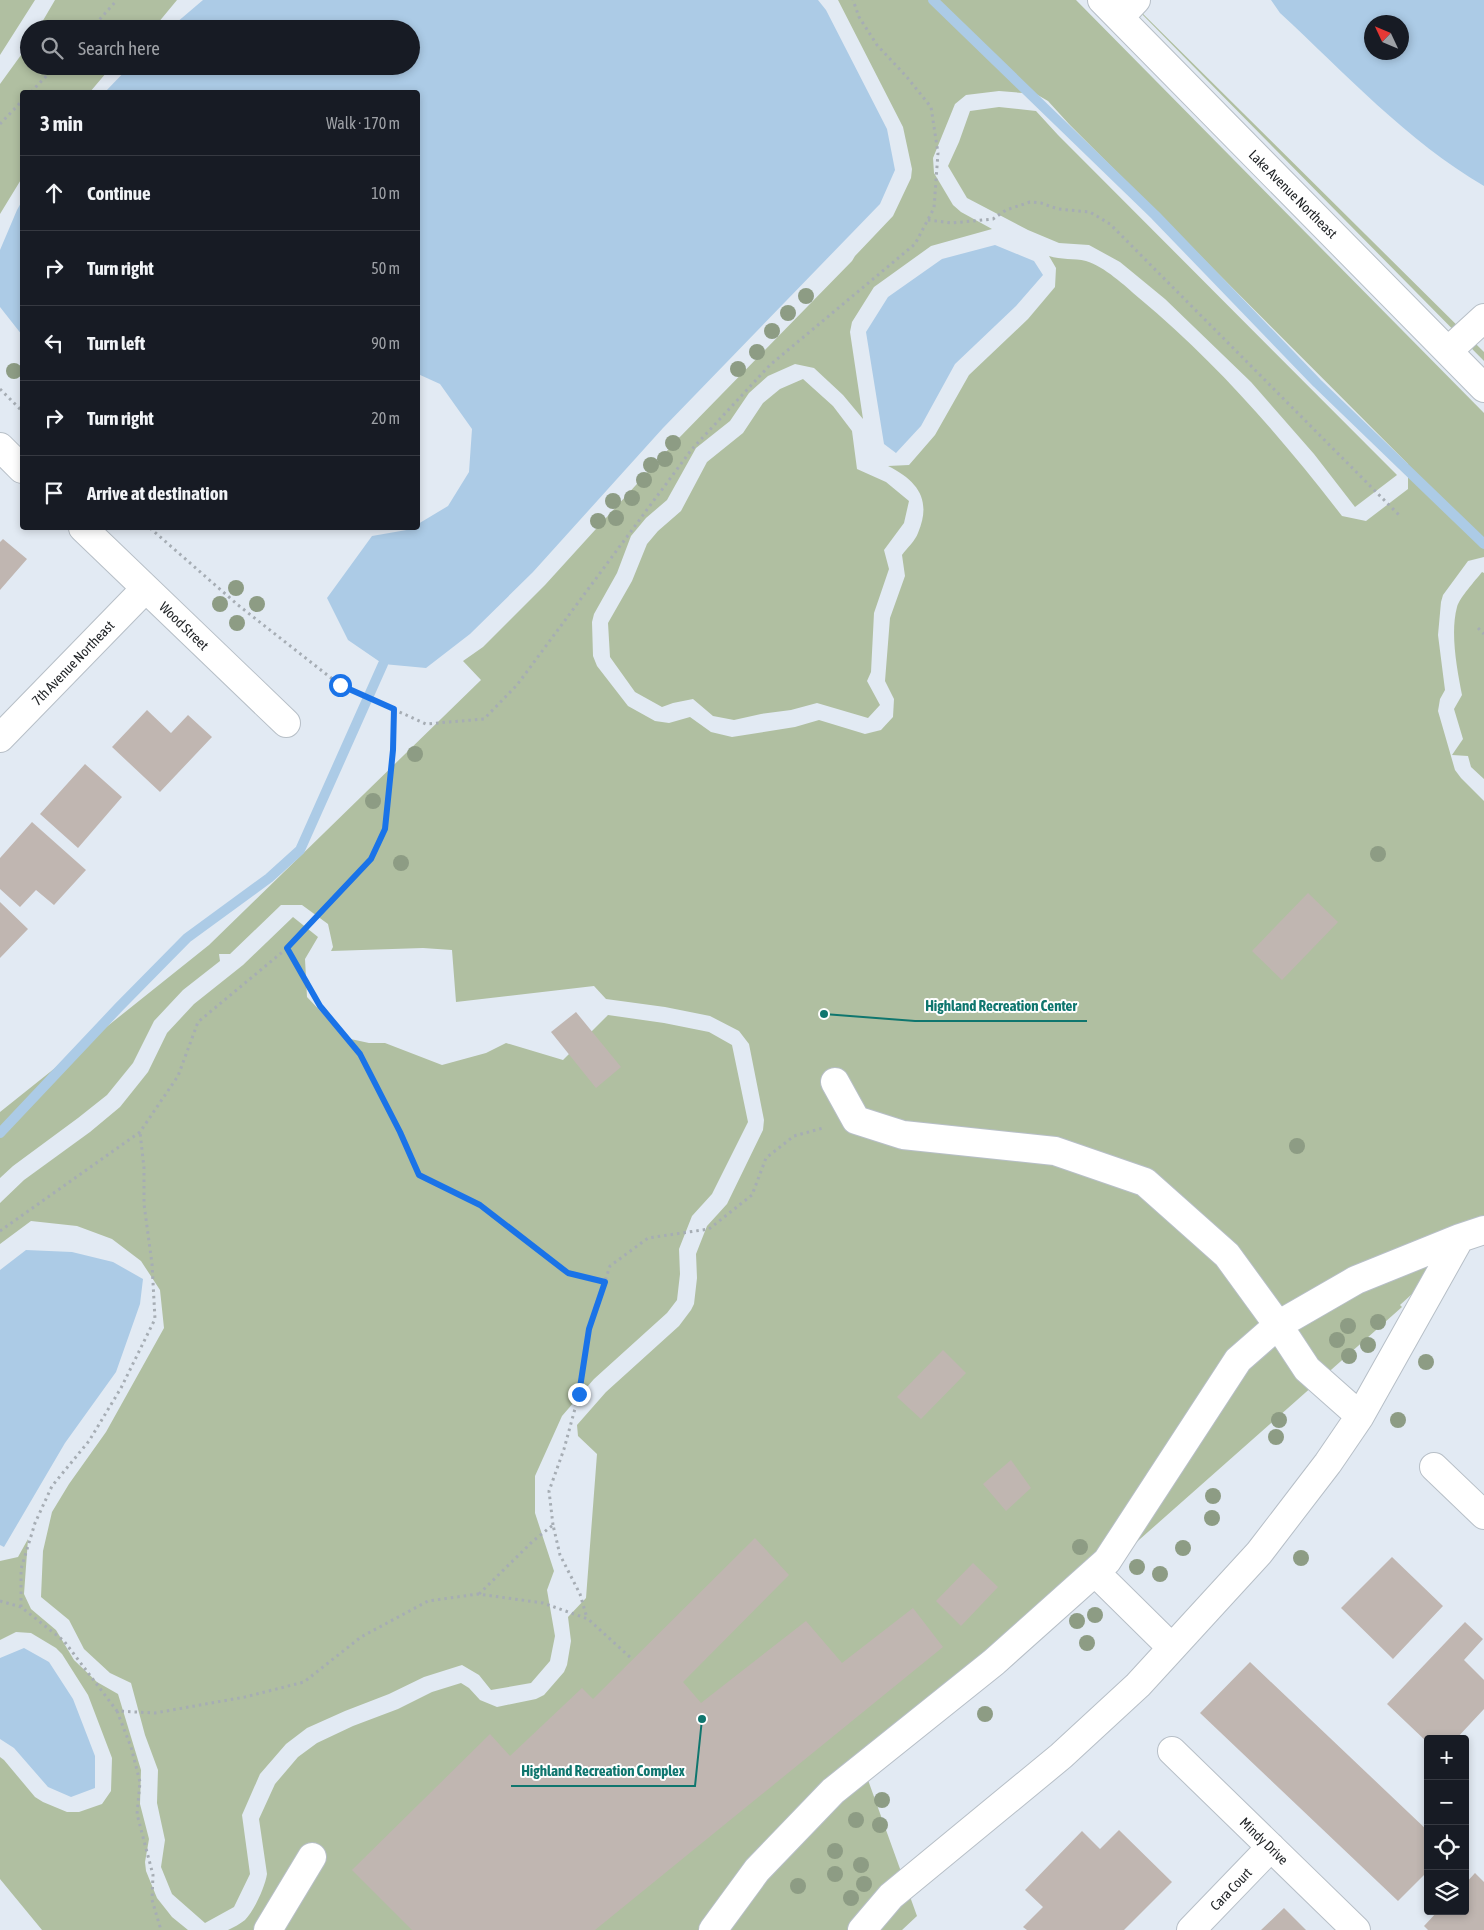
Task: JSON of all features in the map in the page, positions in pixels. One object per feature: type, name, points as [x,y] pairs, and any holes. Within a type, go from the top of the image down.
[{"type":"street","name":"Lake Avenue Northeast","points":[[1119,6],[1484,388]]},
{"type":"street","points":[[1448,351],[1484,318]]},
{"type":"street","points":[[0,447],[20,467]]},
{"type":"street","name":"Wood Street","points":[[84,530],[286,723]]},
{"type":"street","name":"7th Avenue Northeast","points":[[0,738],[146,589]]},
{"type":"street","points":[[835,1082],[856,1120],[903,1135],[1055,1152],[1145,1182],[1227,1255],[1278,1325],[1307,1369],[1360,1416]]},
{"type":"street","points":[[713,1930],[757,1870],[833,1791],[994,1662],[1107,1561],[1238,1360],[1278,1325],[1356,1280],[1472,1234]]},
{"type":"street","points":[[862,1930],[891,1896],[1061,1756],[1138,1685],[1259,1553],[1328,1463],[1360,1416],[1472,1234]]},
{"type":"street","points":[[1434,1467],[1484,1515]]},
{"type":"street","points":[[1095,1572],[1172,1648]]},
{"type":"street","name":"Mindy Drive","points":[[1172,1751],[1356,1930]]},
{"type":"street","name":"Cara Court","points":[[1190,1930],[1271,1847]]},
{"type":"street","points":[[268,1930],[312,1857]]},
{"type":"path","points":[[99,20],[116,0]]},
{"type":"path","points":[[152,530],[238,605],[340,685],[426,724],[484,719],[517,685],[692,449],[770,365],[915,244],[928,220],[934,208],[938,153],[931,107],[906,76],[877,45],[859,17],[853,0]]},
{"type":"path","points":[[32,90],[47,75]]},
{"type":"path","points":[[0,124],[20,103]]},
{"type":"path","points":[[928,220],[952,223],[993,219],[1006,210],[1030,202],[1041,203],[1058,209],[1090,212],[1110,224],[1401,517]]},
{"type":"path","points":[[0,390],[20,408]]},
{"type":"path","points":[[1478,628],[1484,634]]},
{"type":"path","points":[[0,1231],[140,1132],[178,1076],[198,1022],[287,948],[371,859],[385,829],[393,750],[394,709]]},
{"type":"path","points":[[287,948],[320,1006],[360,1054],[400,1132],[419,1175],[480,1205],[568,1273],[605,1282]]},
{"type":"path","points":[[588,1618],[580,1594],[560,1555],[549,1491],[564,1449],[579,1394],[589,1329],[610,1266],[648,1238],[709,1228],[752,1195],[766,1158],[794,1136],[856,1120]]},
{"type":"path","points":[[21,1607],[21,1569],[35,1523],[52,1486],[89,1441],[121,1388],[155,1320],[152,1264],[144,1204],[144,1168],[140,1132]]},
{"type":"path","points":[[478,1594],[532,1542],[554,1525]]},
{"type":"path","points":[[117,1711],[155,1713],[244,1697],[304,1682],[361,1638],[428,1601],[478,1594],[543,1603],[588,1618],[632,1659]]},
{"type":"path","points":[[0,1601],[21,1607],[64,1641],[117,1711],[131,1747],[140,1782],[136,1814],[153,1875],[152,1900],[161,1930]]},
{"type":"green space","points":[[0,0],[35,0],[22,20],[20,20],[20,24],[0,55]]},
{"type":"green space","points":[[55,0],[177,0],[160,20],[43,20]]},
{"type":"green space","points":[[838,0],[1076,0],[1484,413],[1484,557],[1468,561],[1443,595],[1438,635],[1445,690],[1440,699],[1438,711],[1455,770],[1484,801],[1484,1228],[1400,1305],[1402,1307],[868,1780],[917,1916],[902,1930],[228,1930],[245,1920],[262,1892],[267,1874],[259,1819],[275,1784],[298,1757],[317,1743],[353,1726],[398,1709],[432,1692],[461,1683],[469,1688],[480,1700],[497,1707],[536,1699],[544,1695],[564,1672],[571,1641],[568,1617],[586,1598],[597,1454],[578,1436],[577,1425],[606,1392],[679,1326],[694,1304],[697,1278],[696,1254],[707,1226],[727,1204],[763,1130],[764,1120],[749,1044],[739,1031],[710,1016],[665,1007],[606,999],[594,986],[456,1002],[452,950],[423,948],[331,951],[333,947],[328,924],[302,905],[281,905],[230,954],[219,954],[220,961],[183,990],[154,1021],[133,1063],[107,1095],[13,1166],[0,1178],[0,1112],[209,945],[481,680],[463,661],[483,647],[545,585],[676,441],[852,261],[893,216],[911,178],[912,169],[903,127]],"holes":[[[999,91],[1036,94],[1048,101],[1408,464],[1408,489],[1366,521],[1342,516],[1271,429],[1221,374],[1195,348],[1121,282],[1100,267],[1086,261],[1049,256],[1056,268],[1055,287],[1028,319],[969,375],[935,435],[909,465],[888,466],[907,478],[914,485],[923,501],[923,511],[917,536],[902,555],[905,576],[890,618],[885,681],[894,699],[893,717],[881,730],[865,734],[819,720],[795,727],[732,737],[711,732],[690,717],[669,723],[655,721],[628,706],[597,666],[593,656],[592,622],[594,614],[617,573],[631,536],[646,518],[667,500],[696,448],[730,421],[749,393],[768,376],[795,364],[814,368],[843,395],[863,419],[850,332],[852,322],[874,287],[931,246],[992,229],[961,212],[953,205],[934,173],[933,158],[955,104],[966,95]]]},
{"type":"green space","points":[[1129,0],[1484,352],[1484,361],[1132,4]]},
{"type":"green space","points":[[20,56],[20,75],[104,75],[92,90],[20,90],[20,181],[0,214],[0,84]]},
{"type":"green space","points":[[999,107],[1036,111],[1397,475],[1355,507],[1314,454],[1251,382],[1165,299],[1120,262],[1089,245],[1059,243],[1028,230],[967,198],[948,166],[970,111]]},
{"type":"green space","points":[[803,379],[833,406],[852,431],[857,469],[886,482],[909,501],[904,523],[884,550],[889,569],[874,613],[871,672],[867,681],[880,705],[868,718],[817,703],[791,710],[734,720],[713,716],[693,699],[662,707],[635,692],[610,657],[608,623],[632,581],[647,544],[658,531],[681,511],[707,462],[743,433],[763,403],[780,389]]},
{"type":"green space","points":[[1482,572],[1484,573],[1484,779],[1471,767],[1468,756],[1452,755],[1463,739],[1454,709],[1462,695],[1455,651],[1455,617],[1461,599]]},
{"type":"green space","points":[[293,917],[318,937],[305,959],[307,997],[346,1038],[369,1043],[385,1043],[442,1065],[486,1053],[506,1043],[563,1060],[608,1015],[709,1032],[732,1045],[748,1122],[712,1194],[692,1216],[679,1249],[680,1274],[677,1300],[667,1313],[594,1379],[562,1416],[535,1476],[535,1513],[554,1571],[547,1590],[555,1636],[550,1661],[531,1683],[491,1690],[479,1675],[462,1665],[424,1677],[389,1694],[307,1728],[286,1744],[260,1774],[242,1815],[250,1874],[234,1907],[205,1923],[172,1894],[161,1867],[165,1840],[157,1803],[158,1770],[145,1735],[131,1683],[110,1673],[84,1649],[69,1620],[41,1597],[43,1551],[52,1512],[69,1484],[106,1432],[164,1328],[160,1290],[141,1261],[112,1239],[77,1226],[31,1221],[0,1244],[0,1203],[24,1180],[90,1132],[120,1107],[148,1072],[167,1033],[194,1004],[243,965]]},
{"type":"green space","points":[[28,1539],[24,1594],[31,1609],[56,1630],[74,1660],[97,1682],[118,1694],[141,1770],[140,1804],[149,1839],[145,1862],[146,1871],[157,1898],[172,1917],[188,1930],[42,1930],[0,1879],[0,1757],[35,1797],[67,1812],[79,1812],[102,1804],[111,1791],[112,1758],[88,1695],[62,1654],[56,1648],[31,1633],[16,1632],[0,1640],[0,1561],[18,1557]]},
{"type":"water","points":[[203,0],[818,0],[826,10],[887,129],[895,170],[880,204],[663,428],[533,572],[470,634],[426,668],[383,664],[348,640],[327,598],[372,536],[406,530],[420,530],[420,523],[448,506],[469,472],[472,429],[440,384],[420,375],[420,90],[107,90],[121,75],[420,75],[420,20],[180,20]]},
{"type":"water","points":[[1271,0],[1484,0],[1484,186],[1429,148],[1353,82],[1280,13]]},
{"type":"water","points":[[20,205],[20,332],[0,307],[0,250]]},
{"type":"water","points":[[995,245],[1034,261],[1043,275],[1016,306],[955,364],[921,426],[896,453],[884,444],[866,332],[888,297],[942,259]]},
{"type":"water","points":[[26,1250],[72,1252],[113,1262],[143,1279],[140,1304],[116,1372],[65,1443],[4,1547],[0,1545],[0,1270]]},
{"type":"water","points":[[24,1648],[49,1662],[73,1699],[95,1756],[95,1788],[71,1797],[48,1787],[14,1748],[0,1739],[0,1658]]},
{"type":"building","points":[[3,539],[27,559],[0,590],[0,542]]},
{"type":"building","points":[[147,710],[171,733],[188,715],[212,737],[160,792],[112,747]]},
{"type":"building","points":[[85,764],[122,797],[78,848],[40,814]]},
{"type":"building","points":[[32,822],[86,870],[54,905],[36,890],[20,907],[0,889],[0,858]]},
{"type":"building","points":[[1308,893],[1338,922],[1282,980],[1252,951]]},
{"type":"building","points":[[0,902],[28,929],[0,958]]},
{"type":"building","points":[[576,1012],[621,1067],[596,1088],[551,1032]]},
{"type":"building","points":[[943,1350],[966,1373],[921,1419],[897,1397]]},
{"type":"building","points":[[1011,1460],[1031,1488],[1006,1511],[983,1484]]},
{"type":"building","points":[[755,1538],[789,1575],[683,1682],[701,1703],[806,1621],[842,1663],[913,1608],[943,1647],[595,1930],[412,1930],[352,1870],[490,1734],[510,1756],[582,1688],[593,1699]]},
{"type":"building","points":[[1392,1557],[1443,1606],[1393,1659],[1341,1608]]},
{"type":"building","points":[[973,1563],[998,1587],[961,1626],[936,1601]]},
{"type":"building","points":[[1465,1622],[1483,1639],[1464,1660],[1484,1680],[1484,1709],[1460,1735],[1424,1735],[1424,1739],[1387,1704]]},
{"type":"building","points":[[1250,1662],[1424,1827],[1424,1875],[1398,1901],[1200,1713]]},
{"type":"building","points":[[1119,1830],[1172,1882],[1124,1930],[1027,1930],[1023,1927],[1043,1907],[1025,1890],[1082,1831],[1100,1849]]},
{"type":"building","points":[[1475,1873],[1484,1882],[1484,1930],[1428,1930],[1424,1926],[1434,1915],[1469,1915],[1469,1880]]},
{"type":"building","points":[[1284,1908],[1306,1930],[1261,1930]]},
{"type":"waterway","points":[[933,0],[1155,215],[1317,383],[1484,544]]},
{"type":"waterway","points":[[0,1133],[187,938],[269,878],[300,850],[383,664]]},
{"type":"place","name":"Highland Recreation Center","points":[[824,1014]]},
{"type":"place","name":"Highland Recreation Complex","points":[[702,1719]]},
{"type":"route","points":[[340,685],[394,709],[393,750],[385,829],[371,859],[287,948],[320,1006],[360,1054],[400,1132],[419,1175],[480,1205],[568,1273],[605,1282],[589,1329],[579,1394]]}]
